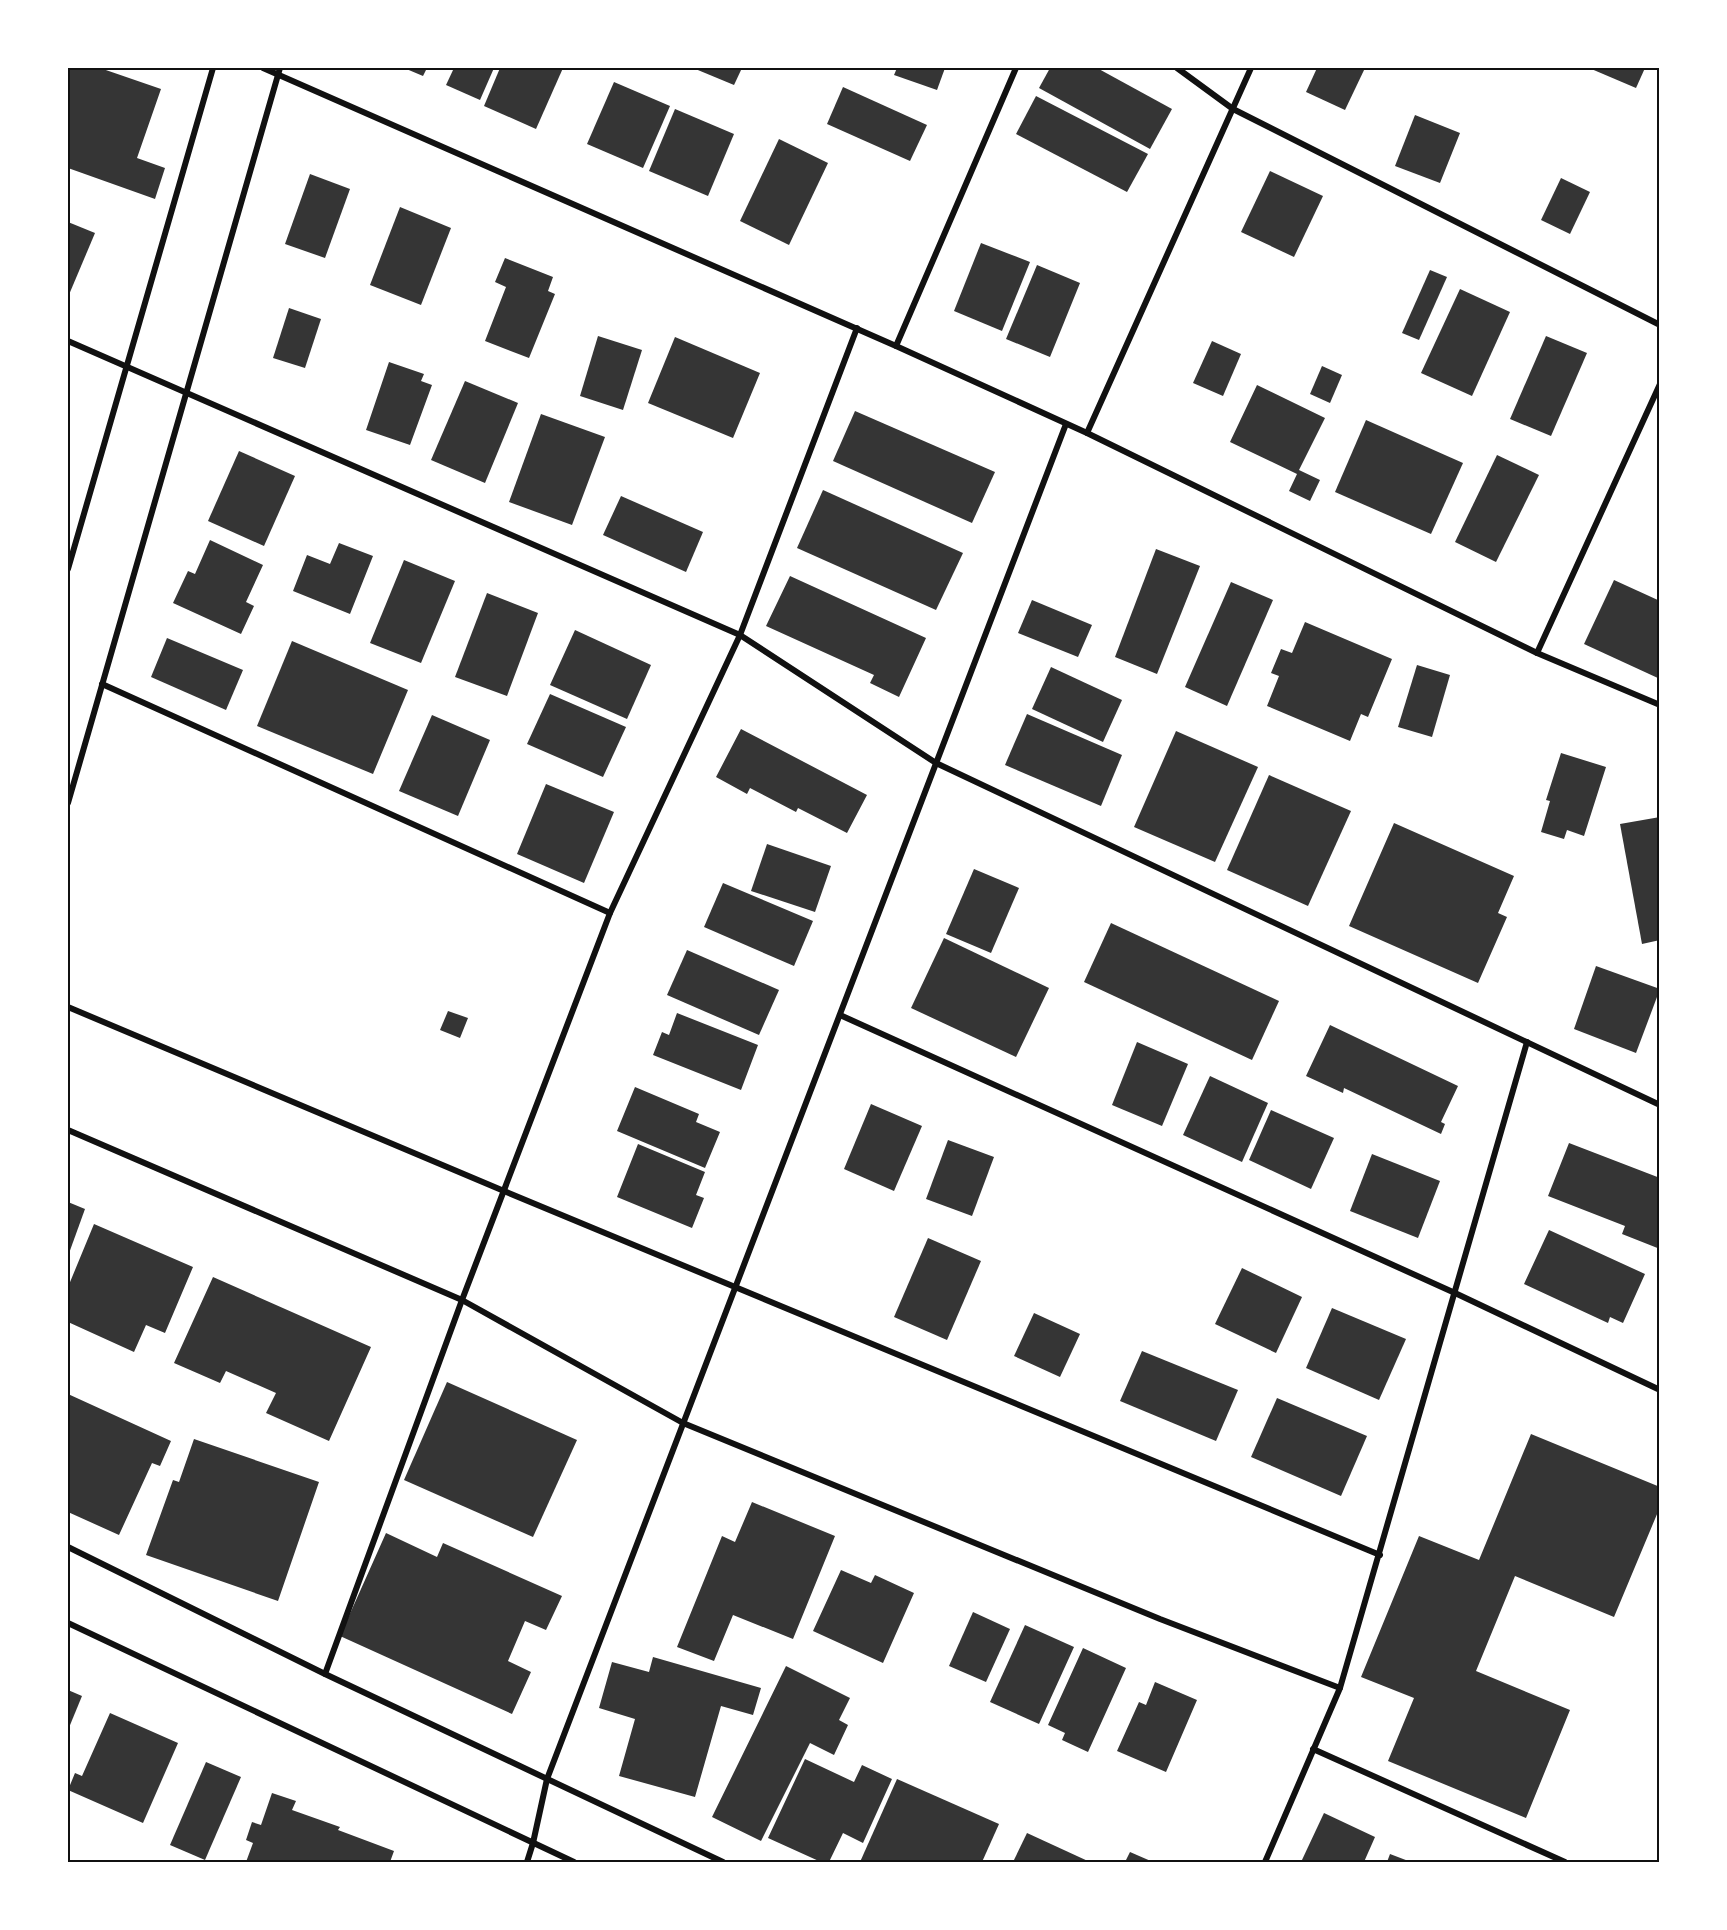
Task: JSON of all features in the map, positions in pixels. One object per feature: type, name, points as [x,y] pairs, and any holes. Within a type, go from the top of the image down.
[{"type":"street","points":[[68,569],[213,68]]},
{"type":"street","points":[[263,68],[280,71],[896,345],[1087,434],[1537,652],[1659,705]]},
{"type":"street","points":[[896,345],[1016,68]]},
{"type":"street","points":[[1177,68],[1233,109],[1659,325]]},
{"type":"street","points":[[1087,434],[1251,68]]},
{"type":"street","points":[[68,803],[280,71]]},
{"type":"street","points":[[326,1674],[462,1300],[610,913],[740,635],[857,328]]},
{"type":"street","points":[[68,341],[740,635],[936,763],[1659,1105]]},
{"type":"street","points":[[1537,652],[1659,384]]},
{"type":"street","points":[[527,1863],[547,1779],[1066,424]]},
{"type":"street","points":[[102,684],[610,913]]},
{"type":"street","points":[[68,1006],[504,1191],[1380,1555]]},
{"type":"street","points":[[840,1015],[1455,1293],[1659,1390]]},
{"type":"street","points":[[1265,1863],[1340,1688],[1527,1042]]},
{"type":"street","points":[[68,1130],[462,1300],[684,1423],[1160,1618],[1340,1688]]},
{"type":"street","points":[[68,1547],[326,1674],[723,1863]]},
{"type":"street","points":[[68,1623],[574,1863]]},
{"type":"street","points":[[1313,1749],[1565,1863]]},
{"type":"building","points":[[68,68],[100,68],[161,89],[137,158],[165,168],[155,199],[68,168]]},
{"type":"building","points":[[404,68],[427,68],[423,76]]},
{"type":"building","points":[[454,68],[494,68],[480,100],[446,85]]},
{"type":"building","points":[[500,68],[563,68],[536,129],[484,106]]},
{"type":"building","points":[[693,68],[742,68],[734,85]]},
{"type":"building","points":[[897,68],[945,68],[937,90],[894,75]]},
{"type":"building","points":[[1050,68],[1097,68],[1172,109],[1150,149],[1039,88]]},
{"type":"building","points":[[1317,68],[1365,68],[1345,110],[1306,92]]},
{"type":"building","points":[[1589,68],[1645,68],[1636,88]]},
{"type":"building","points":[[614,82],[670,106],[643,168],[587,144]]},
{"type":"building","points":[[843,87],[927,125],[910,161],[827,124]]},
{"type":"building","points":[[1036,96],[1148,154],[1127,192],[1016,134]]},
{"type":"building","points":[[675,109],[734,134],[708,196],[649,171]]},
{"type":"building","points":[[1415,115],[1460,133],[1440,183],[1395,166]]},
{"type":"building","points":[[779,139],[828,163],[789,245],[740,221]]},
{"type":"building","points":[[1270,171],[1323,196],[1294,257],[1241,232]]},
{"type":"building","points":[[310,174],[350,189],[325,258],[285,244]]},
{"type":"building","points":[[1561,178],[1590,192],[1570,234],[1541,220]]},
{"type":"building","points":[[400,207],[451,228],[421,305],[370,285]]},
{"type":"building","points":[[68,222],[95,233],[68,297]]},
{"type":"building","points":[[981,243],[1030,262],[1002,331],[954,311]]},
{"type":"building","points":[[505,258],[553,277],[548,291],[555,294],[529,358],[485,341],[506,287],[495,282]]},
{"type":"building","points":[[1037,265],[1080,283],[1050,357],[1006,339]]},
{"type":"building","points":[[1430,270],[1447,277],[1419,340],[1402,333]]},
{"type":"building","points":[[1460,289],[1510,312],[1472,396],[1421,373]]},
{"type":"building","points":[[289,308],[321,319],[305,368],[273,358]]},
{"type":"building","points":[[598,336],[642,350],[623,410],[580,396]]},
{"type":"building","points":[[1546,336],[1587,353],[1551,436],[1510,419]]},
{"type":"building","points":[[675,337],[760,373],[733,438],[648,403]]},
{"type":"building","points":[[1212,341],[1241,354],[1223,396],[1193,383]]},
{"type":"building","points":[[389,362],[424,374],[421,381],[432,385],[410,445],[366,430]]},
{"type":"building","points":[[1322,366],[1342,375],[1330,403],[1310,394]]},
{"type":"building","points":[[465,381],[518,403],[485,483],[431,460]]},
{"type":"building","points":[[1257,385],[1325,418],[1299,470],[1320,480],[1310,501],[1289,491],[1297,474],[1230,442]]},
{"type":"building","points":[[855,411],[995,472],[972,523],[833,461]]},
{"type":"building","points":[[541,414],[605,437],[572,525],[509,502]]},
{"type":"building","points":[[1366,420],[1463,463],[1431,534],[1335,492]]},
{"type":"building","points":[[239,451],[295,476],[264,546],[208,521]]},
{"type":"building","points":[[1497,455],[1539,475],[1496,562],[1455,542]]},
{"type":"building","points":[[823,490],[963,553],[936,610],[797,548]]},
{"type":"building","points":[[621,496],[703,532],[686,572],[603,535]]},
{"type":"building","points":[[210,540],[263,565],[246,602],[254,606],[241,634],[173,603],[188,571],[195,574]]},
{"type":"building","points":[[339,543],[373,556],[350,614],[293,591],[307,555],[330,564]]},
{"type":"building","points":[[1156,549],[1200,566],[1157,674],[1115,657]]},
{"type":"building","points":[[404,560],[455,581],[421,663],[370,643]]},
{"type":"building","points":[[790,576],[926,638],[899,697],[870,683],[874,675],[766,626]]},
{"type":"building","points":[[1614,580],[1660,601],[1660,679],[1584,644]]},
{"type":"building","points":[[1231,582],[1273,600],[1227,706],[1185,687]]},
{"type":"building","points":[[487,593],[538,613],[507,696],[455,677]]},
{"type":"building","points":[[1032,600],[1092,625],[1078,657],[1018,633]]},
{"type":"building","points":[[1305,622],[1392,659],[1368,717],[1361,714],[1350,741],[1267,706],[1279,676],[1271,673],[1281,649],[1292,653]]},
{"type":"building","points":[[575,630],[651,665],[627,719],[550,685]]},
{"type":"building","points":[[167,638],[243,670],[226,710],[151,677]]},
{"type":"building","points":[[292,641],[408,690],[373,774],[257,726]]},
{"type":"building","points":[[1417,665],[1450,675],[1432,737],[1398,727]]},
{"type":"building","points":[[1051,667],[1122,700],[1103,742],[1032,709]]},
{"type":"building","points":[[550,694],[626,727],[603,777],[527,744]]},
{"type":"building","points":[[1027,714],[1122,755],[1101,806],[1005,765]]},
{"type":"building","points":[[432,715],[490,740],[458,816],[399,791]]},
{"type":"building","points":[[741,729],[867,795],[847,833],[798,808],[796,812],[750,788],[747,794],[716,777]]},
{"type":"building","points":[[1176,731],[1258,767],[1215,862],[1134,827]]},
{"type":"building","points":[[1561,753],[1606,767],[1584,836],[1567,830],[1564,839],[1541,832],[1550,801],[1546,800]]},
{"type":"building","points":[[1269,775],[1351,811],[1308,906],[1227,870]]},
{"type":"building","points":[[546,784],[614,812],[584,883],[517,854]]},
{"type":"building","points":[[1660,817],[1660,940],[1642,944],[1620,824]]},
{"type":"building","points":[[1394,823],[1514,876],[1498,913],[1507,917],[1478,983],[1349,926]]},
{"type":"building","points":[[767,844],[831,866],[815,912],[751,891]]},
{"type":"building","points":[[974,869],[1019,888],[991,953],[946,934]]},
{"type":"building","points":[[723,883],[813,921],[794,966],[704,927]]},
{"type":"building","points":[[1111,923],[1279,1001],[1252,1060],[1084,982]]},
{"type":"building","points":[[944,938],[1049,988],[1016,1057],[911,1008]]},
{"type":"building","points":[[687,950],[779,990],[759,1035],[667,995]]},
{"type":"building","points":[[1596,966],[1660,989],[1636,1053],[1574,1029]]},
{"type":"building","points":[[448,1011],[468,1018],[460,1038],[440,1030]]},
{"type":"building","points":[[677,1013],[758,1045],[741,1090],[653,1055],[662,1032],[669,1035]]},
{"type":"building","points":[[1330,1025],[1458,1086],[1441,1122],[1445,1124],[1441,1134],[1344,1088],[1343,1093],[1306,1076]]},
{"type":"building","points":[[1137,1042],[1188,1064],[1162,1126],[1112,1105]]},
{"type":"building","points":[[1210,1076],[1268,1103],[1242,1162],[1183,1135]]},
{"type":"building","points":[[635,1087],[699,1114],[696,1122],[720,1132],[705,1168],[617,1131]]},
{"type":"building","points":[[871,1104],[922,1126],[894,1191],[844,1169]]},
{"type":"building","points":[[1271,1110],[1334,1138],[1311,1189],[1249,1160]]},
{"type":"building","points":[[948,1140],[994,1157],[972,1216],[926,1199]]},
{"type":"building","points":[[1569,1143],[1660,1178],[1660,1249],[1622,1234],[1625,1226],[1548,1196]]},
{"type":"building","points":[[638,1144],[705,1172],[696,1195],[704,1198],[692,1228],[617,1197]]},
{"type":"building","points":[[1372,1154],[1440,1181],[1418,1238],[1350,1211]]},
{"type":"building","points":[[68,1202],[85,1209],[68,1256]]},
{"type":"building","points":[[94,1224],[193,1267],[165,1333],[146,1325],[134,1352],[68,1322],[68,1287]]},
{"type":"building","points":[[1549,1230],[1645,1274],[1623,1323],[1610,1317],[1608,1323],[1524,1284]]},
{"type":"building","points":[[928,1238],[981,1261],[947,1340],[894,1317]]},
{"type":"building","points":[[1242,1268],[1302,1297],[1276,1353],[1215,1324]]},
{"type":"building","points":[[213,1277],[371,1347],[329,1441],[266,1413],[276,1393],[226,1371],[220,1383],[174,1363]]},
{"type":"building","points":[[1332,1308],[1406,1339],[1379,1400],[1306,1368]]},
{"type":"building","points":[[1034,1313],[1080,1334],[1060,1377],[1014,1356]]},
{"type":"building","points":[[1142,1351],[1238,1390],[1216,1441],[1120,1401]]},
{"type":"building","points":[[447,1382],[577,1440],[533,1537],[404,1480]]},
{"type":"building","points":[[68,1394],[171,1441],[160,1466],[152,1463],[119,1535],[68,1512]]},
{"type":"building","points":[[1277,1398],[1367,1436],[1341,1496],[1251,1457]]},
{"type":"building","points":[[1531,1434],[1660,1487],[1660,1507],[1614,1617],[1515,1576],[1476,1671],[1570,1710],[1526,1818],[1388,1761],[1414,1698],[1361,1677],[1419,1536],[1479,1560]]},
{"type":"building","points":[[194,1439],[319,1482],[278,1601],[146,1555],[173,1480],[179,1482]]},
{"type":"building","points":[[752,1502],[835,1536],[793,1639],[733,1615],[714,1661],[677,1647],[722,1536],[735,1542]]},
{"type":"building","points":[[386,1533],[437,1557],[443,1543],[562,1596],[546,1630],[525,1621],[508,1661],[531,1672],[512,1714],[340,1636]]},
{"type":"building","points":[[841,1570],[871,1583],[875,1575],[914,1593],[883,1663],[813,1631]]},
{"type":"building","points":[[973,1612],[1010,1629],[986,1682],[949,1666]]},
{"type":"building","points":[[1025,1625],[1074,1647],[1039,1724],[990,1702]]},
{"type":"building","points":[[1083,1648],[1126,1668],[1088,1752],[1062,1740],[1065,1733],[1048,1725]]},
{"type":"building","points":[[653,1657],[761,1688],[753,1715],[721,1706],[695,1797],[619,1776],[635,1719],[599,1708],[612,1662],[649,1672]]},
{"type":"building","points":[[786,1666],[850,1698],[839,1720],[848,1725],[834,1755],[810,1743],[761,1841],[712,1817]]},
{"type":"building","points":[[1155,1682],[1197,1700],[1166,1772],[1117,1751],[1139,1702],[1146,1705]]},
{"type":"building","points":[[68,1690],[82,1696],[68,1730]]},
{"type":"building","points":[[110,1713],[178,1743],[143,1823],[68,1790],[75,1773],[82,1776]]},
{"type":"building","points":[[805,1759],[854,1782],[862,1765],[892,1779],[863,1843],[843,1833],[829,1862],[821,1862],[768,1838]]},
{"type":"building","points":[[206,1762],[241,1777],[205,1860],[170,1845]]},
{"type":"building","points":[[897,1779],[999,1824],[982,1862],[860,1862]]},
{"type":"building","points":[[272,1793],[296,1801],[292,1810],[340,1827],[338,1830],[394,1851],[390,1862],[246,1862],[253,1843],[246,1840],[252,1822],[261,1825]]},
{"type":"building","points":[[1324,1813],[1375,1837],[1364,1862],[1301,1862]]},
{"type":"building","points":[[1027,1833],[1090,1862],[1013,1862]]},
{"type":"building","points":[[1130,1852],[1153,1862],[1125,1862]]},
{"type":"building","points":[[1390,1854],[1411,1862],[1387,1862]]}]
